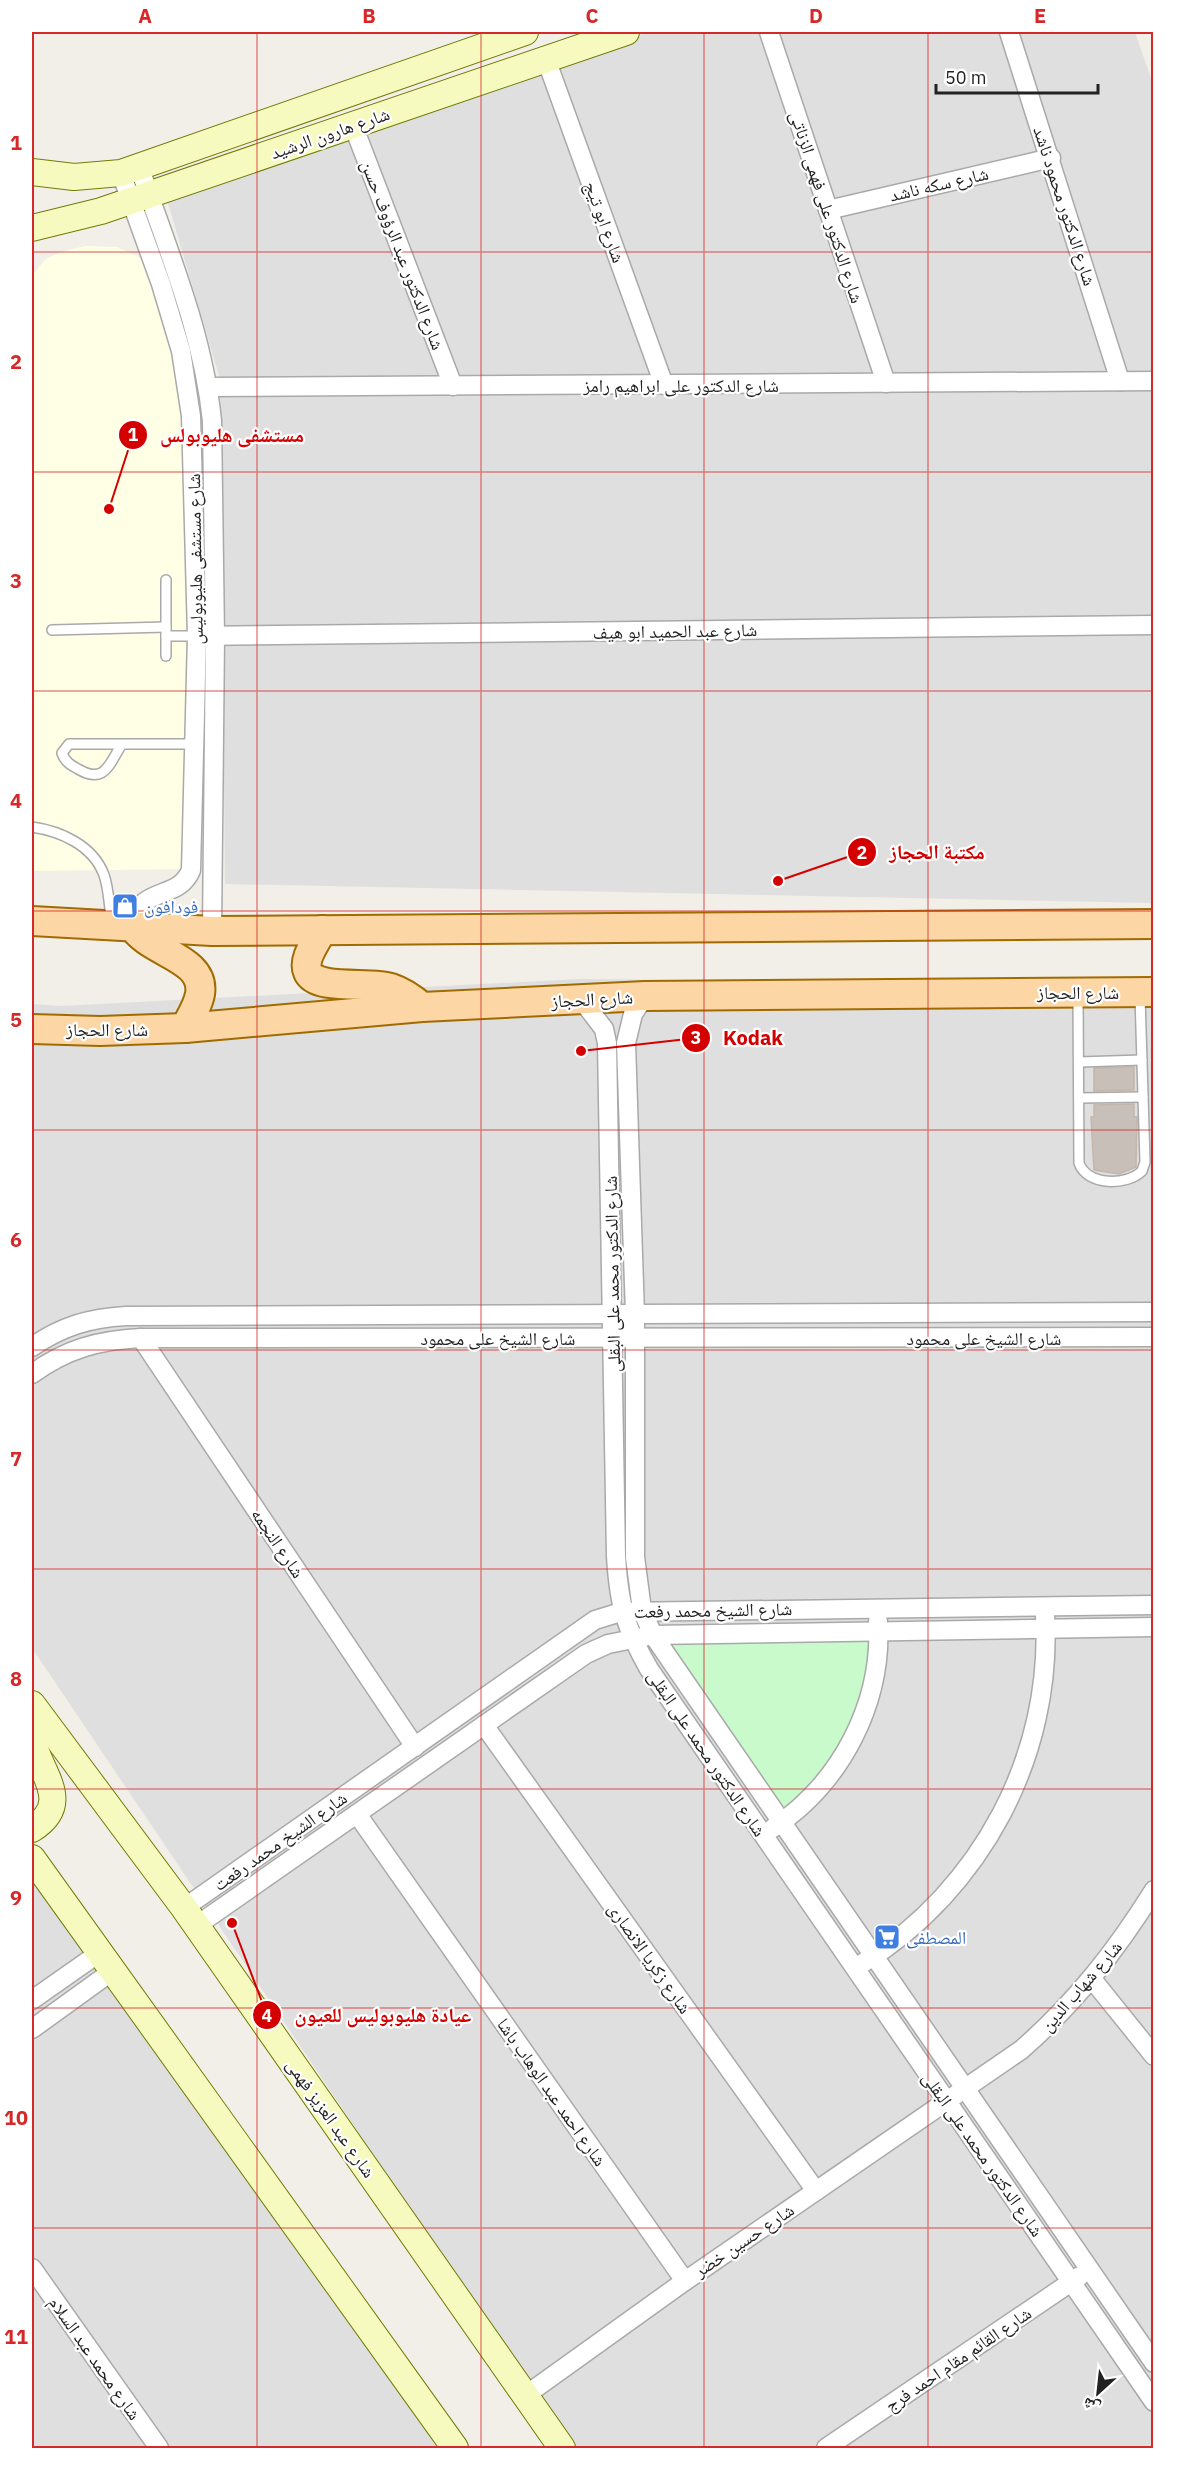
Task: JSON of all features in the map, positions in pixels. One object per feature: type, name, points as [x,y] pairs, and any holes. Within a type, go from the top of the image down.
[{"type":"main road","name":"شارع هارون الرشيد","points":[[32,172],[74,177],[130,169],[525,32]]},
{"type":"main road","name":"شارع هارون الرشيد","points":[[32,228],[68,221],[140,198],[626,32]]},
{"type":"main road","points":[[32,921],[122,924],[212,931],[1154,924]]},
{"type":"main road","points":[[122,924],[144,940],[184,962],[197,976],[200,994],[185,1028]]},
{"type":"main road","points":[[322,930],[307,960],[307,972],[315,981],[327,984],[375,984],[409,996],[422,1007]]},
{"type":"main road","name":"شارع الحجاز","points":[[32,1029],[185,1028],[422,1007],[645,996],[1147,992]]},
{"type":"main road","points":[[32,1716],[53,1798],[49,1814],[32,1829]]},
{"type":"main road","name":"شارع عبد العزيز فهمى","points":[[32,1716],[190,1917],[562,2448]]},
{"type":"main road","points":[[32,1858],[452,2447]]},
{"type":"street","name":"شارع الدكتور على فهمى الزناتى","points":[[769,32],[886,383]]},
{"type":"street","name":"شارع الدكتور محمود ناشد","points":[[1009,32],[1051,158],[1120,381]]},
{"type":"street","name":"شارع ابو تيج","points":[[546,59],[664,385]]},
{"type":"street","name":"شارع الدكتور عبد الرؤوف حسن","points":[[352,125],[453,386]]},
{"type":"street","name":"شارع سكه ناشد","points":[[828,210],[1051,158]]},
{"type":"street","name":"شارع مستشفى هليوبوليس","points":[[130,169],[140,198],[195,325],[208,387],[212,421],[206,636],[212,931]]},
{"type":"street","name":"شارع مستشفى هليوبوليس","points":[[122,924],[145,900],[179,887],[191,870],[194,744],[206,636],[188,383],[140,198]]},
{"type":"street","name":"شارع الدكتور على ابراهيم رامز","points":[[208,387],[1154,381]]},
{"type":"street","name":"شارع عبد الحميد ابو هيف","points":[[206,636],[1154,625]]},
{"type":"street","name":"شارع الدكتور محمد على البقلى","points":[[645,996],[633,1014],[626,1043],[636,1338],[635,1557],[642,1611],[653,1635],[1154,2363]]},
{"type":"street","name":"شارع الدكتور محمد على البقلى","points":[[581,999],[604,1029],[607,1043],[616,1557],[621,1612],[631,1638],[649,1669],[1154,2402]]},
{"type":"street","name":"شارع الشيخ على محمود","points":[[32,1347],[63,1327],[94,1318],[116,1316],[1154,1312]]},
{"type":"street","name":"شارع الشيخ على محمود","points":[[32,1374],[54,1358],[82,1346],[111,1340],[141,1338],[1154,1337]]},
{"type":"street","name":"شارع النجمه","points":[[141,1338],[415,1747]]},
{"type":"street","name":"شارع الشيخ محمد رفعت","points":[[190,1917],[415,1747],[595,1620],[621,1612],[642,1611],[1154,1605]]},
{"type":"street","points":[[855,1968],[908,1931],[946,1893],[991,1833],[1011,1795],[1027,1755],[1038,1714],[1044,1671],[1044,1606]]},
{"type":"street","points":[[763,1834],[806,1802],[828,1779],[860,1724],[871,1694],[877,1663],[877,1608]]},
{"type":"street","name":"شارع الشيخ محمد رفعت","points":[[190,1917],[357,1814],[586,1654],[631,1638],[653,1635],[1154,1627]]},
{"type":"street","name":"شارع زكريا الانصارى","points":[[484,1725],[816,2192]]},
{"type":"street","name":"شارع احمد عبد الوهاب باشا","points":[[357,1814],[685,2281]]},
{"type":"street","name":"شارع شهاب الدين","points":[[966,2090],[1037,2036],[1092,1979],[1125,1935],[1154,1890]]},
{"type":"street","points":[[32,2000],[105,1962]]},
{"type":"street","points":[[32,2029],[105,1962]]},
{"type":"street","points":[[1092,1979],[1154,2056]]},
{"type":"street","name":"شارع حسين خضر","points":[[526,2395],[685,2281],[966,2090]]},
{"type":"street","name":"شارع القائم مقام احمد فرج","points":[[826,2448],[1089,2270]]},
{"type":"street","name":"شارع محمد عبد السلام","points":[[34,2278],[159,2448]]},
{"type":"lane","points":[[166,580],[166,656]]},
{"type":"lane","points":[[52,630],[166,632],[206,636]]},
{"type":"lane","points":[[122,744],[104,771],[90,777],[68,764],[62,753],[69,744],[122,744],[194,744]]},
{"type":"lane","points":[[32,827],[51,830],[72,840],[90,855],[104,874],[122,924]]},
{"type":"lane","points":[[1078,992],[1079,1163],[1082,1171],[1096,1179],[1128,1180],[1142,1171],[1145,1162],[1142,1060],[1147,992]]},
{"type":"lane","points":[[1079,1062],[1142,1060]]},
{"type":"lane","points":[[1079,1098],[1143,1097]]},
{"type":"shaded area","points":[[649,32],[1135,32],[1154,87],[1153,903],[225,884],[220,379],[164,190]]},
{"type":"shaded area","points":[[85,246],[117,247],[139,257],[150,271],[170,325],[186,410],[186,869],[32,871],[32,275],[46,259],[61,252]]},
{"type":"shaded area","points":[[579,979],[1153,984],[1153,2448],[571,2448],[32,1648],[32,1004],[61,1006]]},
{"type":"shaded area","points":[[32,1850],[157,2033],[437,2448],[32,2448]]},
{"type":"green space","points":[[878,1631],[860,1724],[782,1822],[653,1635]]},
{"type":"building","points":[[1134,1067],[1134,1090],[1094,1091],[1094,1068]]},
{"type":"building","points":[[1134,1104],[1134,1117],[1137,1117],[1136,1167],[1119,1174],[1094,1170],[1091,1117],[1094,1117],[1094,1105]]},
{"type":"place","name":"مستشفى هليوبولس","points":[[109,509]]},
{"type":"place","name":"مكتبة الحجاز","points":[[778,881]]},
{"type":"place","name":"فودافون","points":[[125,906]]},
{"type":"place","name":"Kodak","points":[[581,1051]]},
{"type":"place","name":"عيادة هليوبوليس للعيون","points":[[232,1923]]},
{"type":"place","name":"المصطفى","points":[[887,1937]]}]
